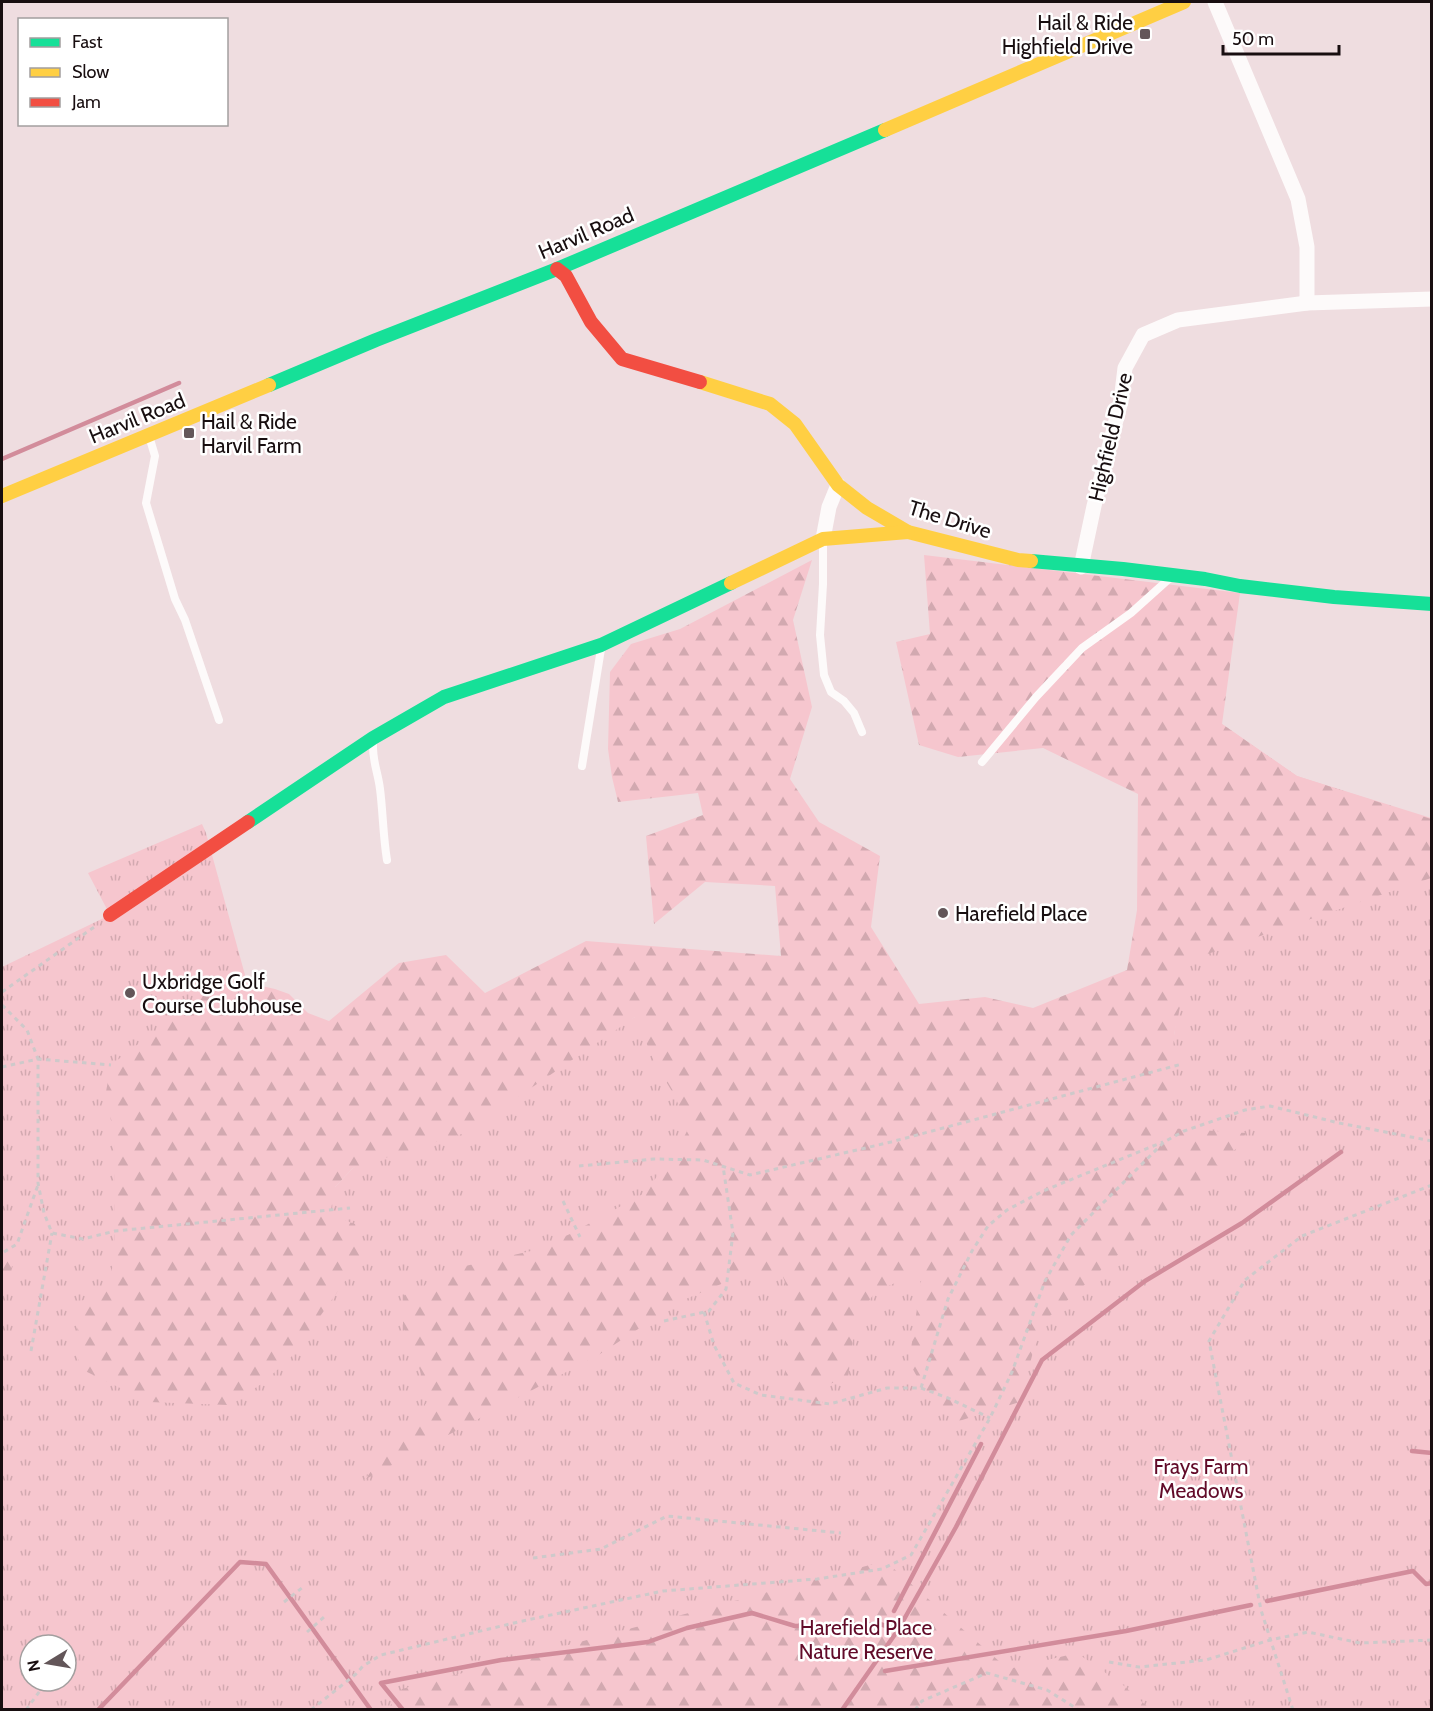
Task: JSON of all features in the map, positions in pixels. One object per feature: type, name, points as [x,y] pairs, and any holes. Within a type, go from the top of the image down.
[{"type":"street","name":"Harvil Road","points":[[2,496],[376,340],[557,269],[1184,2]]},
{"type":"street","points":[[1215,2],[1298,199],[1307,248],[1307,303]]},
{"type":"street","name":"The Drive","points":[[557,269],[566,276],[591,322],[622,359],[701,381],[770,404],[795,424],[838,485],[867,508],[908,532],[1018,560],[1123,569],[1334,597],[1431,604]]},
{"type":"street","name":"Highfield Drive","points":[[1081,567],[1121,401],[1125,368],[1143,335],[1178,320],[1307,303],[1431,299]]},
{"type":"street","points":[[823,538],[828,507],[838,485]]},
{"type":"street","points":[[110,915],[373,738],[444,697],[601,645],[823,538],[908,532]]},
{"type":"lane","points":[[148,435],[155,456],[146,502],[175,599],[185,620],[219,720]]},
{"type":"lane","points":[[823,538],[824,584],[820,635],[824,675],[831,692],[844,700],[854,713],[862,732]]},
{"type":"lane","points":[[982,762],[1036,696],[1082,648],[1131,613],[1173,575]]},
{"type":"lane","points":[[582,766],[601,645]]},
{"type":"lane","points":[[373,738],[372,756],[380,788],[387,860]]},
{"type":"path","points":[[2,992],[110,915]]},
{"type":"path","points":[[2,1005],[27,1030],[38,1059],[38,1183],[44,1213],[52,1233],[31,1351]]},
{"type":"path","points":[[2,1067],[38,1059],[111,1065]]},
{"type":"path","points":[[579,1166],[654,1159],[703,1160],[750,1175],[891,1142],[1182,1064]]},
{"type":"path","points":[[921,1388],[948,1299],[972,1251],[988,1226],[1007,1210],[1043,1191],[1164,1142],[1184,1131],[1245,1110],[1270,1106],[1339,1123],[1431,1141]]},
{"type":"path","points":[[311,1710],[363,1666],[381,1655],[518,1622],[663,1591],[817,1579],[882,1569],[911,1555],[990,1418],[1012,1371],[1045,1281],[1071,1235],[1164,1142]]},
{"type":"path","points":[[664,1321],[709,1311],[726,1289],[733,1233],[723,1166]]},
{"type":"path","points":[[4,1252],[17,1244],[38,1183]]},
{"type":"path","points":[[1293,1710],[1254,1581],[1209,1341],[1245,1281],[1302,1236],[1431,1185]]},
{"type":"path","points":[[563,1201],[580,1237]]},
{"type":"path","points":[[52,1233],[83,1239],[115,1232],[350,1208]]},
{"type":"path","points":[[704,1312],[714,1345],[734,1383],[761,1395],[830,1404],[887,1388],[921,1388],[990,1418]]},
{"type":"path","points":[[533,1558],[601,1549],[667,1516],[841,1533]]},
{"type":"path","points":[[284,1602],[303,1587]]},
{"type":"path","points":[[307,1632],[324,1617]]},
{"type":"path","points":[[1109,1662],[1138,1667],[1206,1660],[1270,1640],[1308,1632],[1360,1643],[1431,1640]]},
{"type":"path","points":[[915,1710],[922,1701],[987,1673],[1047,1690],[1079,1710]]},
{"type":"path","points":[[26,1710],[38,1693]]},
{"type":"green space","points":[[924,555],[1240,593],[1222,724],[1297,776],[1431,819],[1431,878],[1190,960],[1174,1035],[1168,1128],[1246,1133],[1239,1146],[1040,1325],[1020,1402],[959,1421],[943,1410],[921,1384],[909,1362],[924,1262],[900,1281],[876,1291],[863,1309],[853,1339],[848,1378],[829,1384],[818,1415],[794,1407],[785,1400],[786,1339],[793,1305],[782,1274],[752,1271],[681,1301],[600,1354],[364,1480],[429,1400],[414,1351],[403,1327],[403,1296],[461,1267],[531,1251],[570,1234],[645,1193],[681,1143],[687,1131],[676,1098],[656,1065],[635,1017],[465,1133],[353,1168],[335,1187],[330,1215],[355,1224],[362,1257],[321,1315],[306,1343],[263,1383],[228,1405],[149,1402],[83,1370],[76,1354],[79,1302],[107,1290],[115,1256],[114,1132],[105,1097],[111,1065],[207,988],[248,983],[275,989],[289,994],[308,1013],[329,1021],[399,963],[446,955],[485,993],[586,941],[781,956],[775,886],[705,882],[654,924],[646,836],[703,815],[698,793],[618,802],[608,749],[610,672],[631,644],[680,629],[812,560],[793,620],[812,707],[790,779],[819,822],[880,856],[871,927],[919,1004],[985,997],[1033,1008],[1127,970],[1137,910],[1138,794],[1043,748],[958,757],[919,745],[896,642],[930,634]]},
{"type":"green space","name":"Frays Farm Meadows","points":[[1222,724],[1297,776],[1431,818],[1431,1709],[2,1710],[2,967],[110,915],[88,873],[202,824],[256,1015],[335,1187],[353,1168],[635,1017],[1174,1035]]},
{"type":"green space","points":[[2,1256],[15,1256],[2,1299]]},
{"type":"green space","name":"Harefield Place Nature Reserve","points":[[885,1561],[1008,1669],[1077,1653],[1123,1685],[1150,1709],[388,1709],[402,1689]]},
{"type":"waterway","points":[[2,459],[179,383]]},
{"type":"waterway","points":[[842,1710],[898,1630],[956,1527],[1042,1360],[1145,1281],[1242,1223],[1341,1152]]},
{"type":"waterway","points":[[894,1611],[981,1444]]},
{"type":"waterway","points":[[1412,1451],[1432,1453]]},
{"type":"waterway","points":[[98,1710],[240,1562],[266,1564],[371,1710]]},
{"type":"waterway","points":[[1267,1601],[1413,1571],[1426,1584],[1432,1583]]},
{"type":"waterway","points":[[885,1671],[1126,1631],[1251,1605]]},
{"type":"waterway","points":[[403,1710],[381,1683],[501,1660],[648,1642],[687,1628],[752,1613],[795,1626],[880,1624],[898,1630]]},
{"type":"traffic: fast","points":[[269,385],[557,269],[885,130]]},
{"type":"traffic: fast","points":[[1031,561],[1123,569],[1334,597],[1432,604]]},
{"type":"traffic: fast","points":[[248,822],[373,738],[444,697],[601,645],[731,583]]},
{"type":"traffic: slow","points":[[885,130],[1184,2]]},
{"type":"traffic: slow","points":[[700,382],[770,404],[795,424],[838,485],[867,508],[908,532],[1018,560],[1031,561]]},
{"type":"traffic: slow","points":[[2,496],[269,385]]},
{"type":"traffic: slow","points":[[731,583],[823,539],[908,532]]},
{"type":"traffic: jam","points":[[557,269],[566,276],[591,322],[622,359],[700,382]]},
{"type":"traffic: jam","points":[[110,915],[248,822]]},
{"type":"place","name":"Hail & Ride Highfield Drive","points":[[1145,34]]},
{"type":"place","name":"Hail & Ride Harvil Farm","points":[[189,433]]},
{"type":"place","name":"Harefield Place","points":[[943,913]]},
{"type":"place","name":"Uxbridge Golf Course Clubhouse","points":[[130,993]]}]
